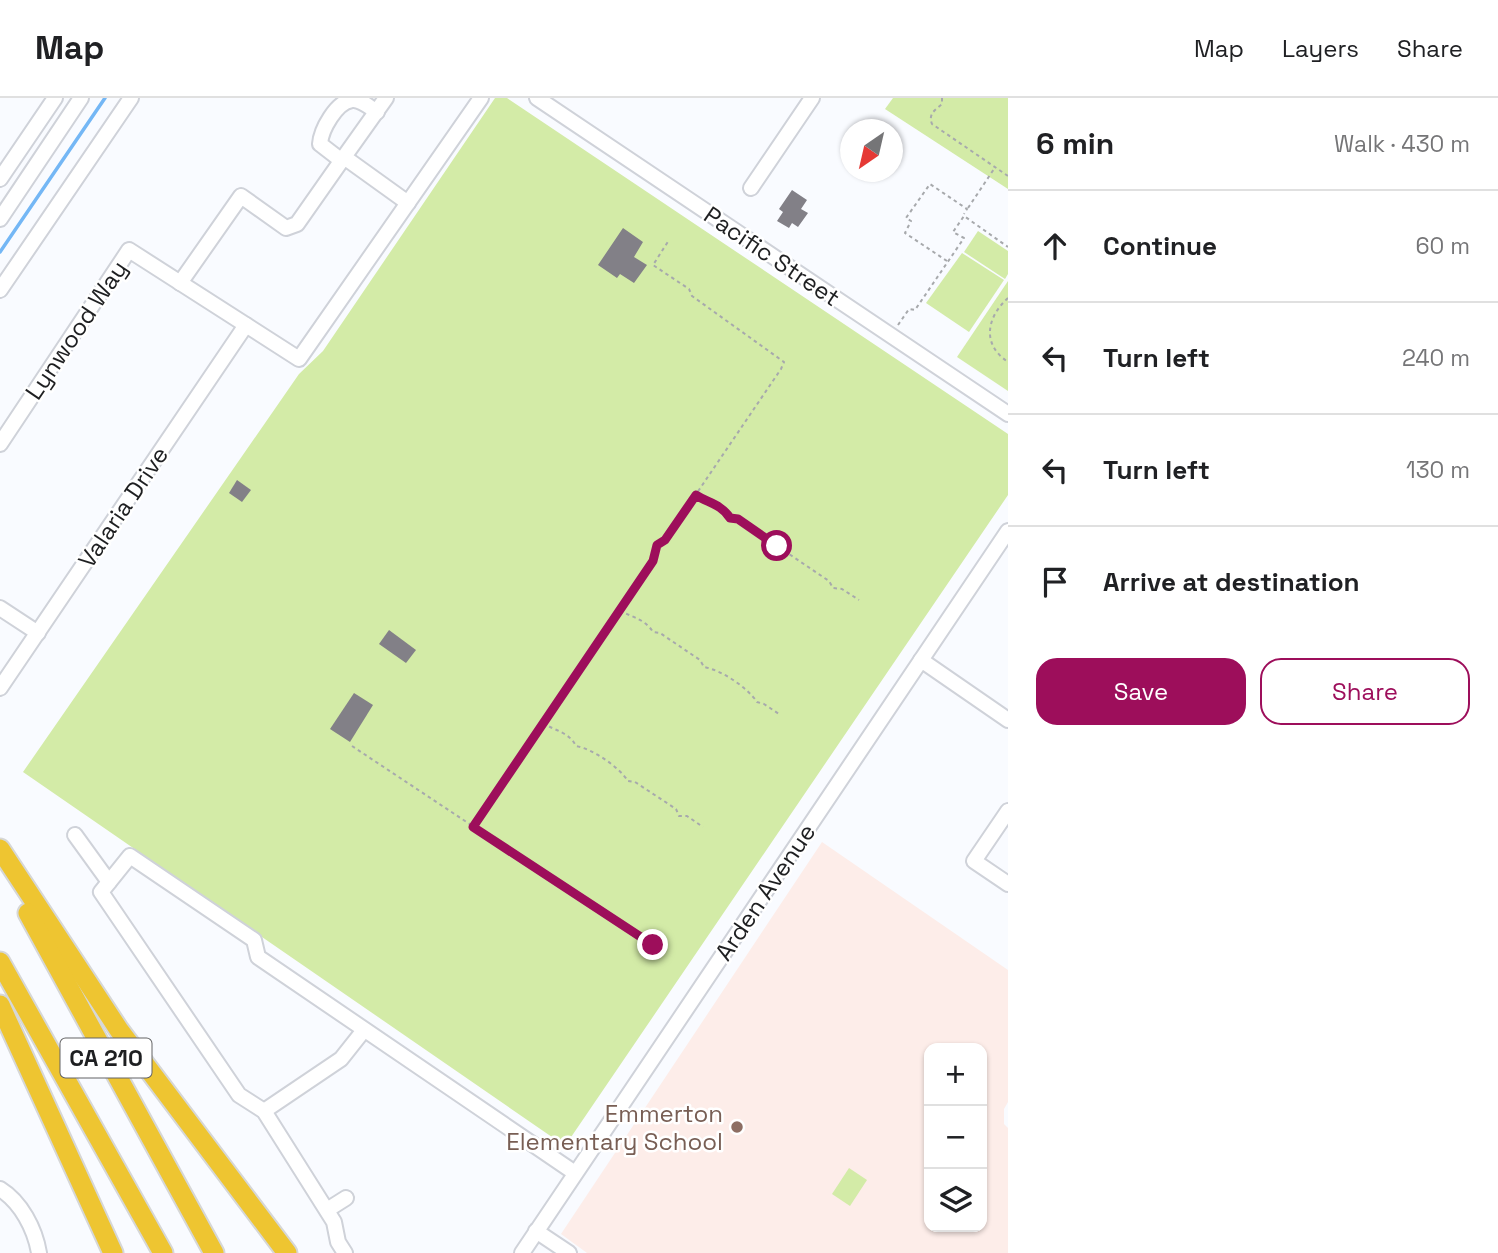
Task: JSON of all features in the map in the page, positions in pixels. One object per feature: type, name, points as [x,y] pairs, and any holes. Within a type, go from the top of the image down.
[{"type":"highway","points":[[0,849],[118,1030],[287,1253]]},
{"type":"highway","name":"CA 210","points":[[0,862],[214,1253]]},
{"type":"highway","name":"CA 210","points":[[0,962],[163,1253]]},
{"type":"highway","points":[[0,1005],[113,1253]]},
{"type":"street","points":[[0,179],[55,98]]},
{"type":"street","points":[[0,219],[81,98]]},
{"type":"street","points":[[0,290],[131,98]]},
{"type":"street","points":[[386,98],[297,224],[286,228],[241,196],[180,283],[299,359],[481,98]]},
{"type":"street","name":"Pacific Street","points":[[537,98],[1008,414]]},
{"type":"street","points":[[751,188],[812,98]]},
{"type":"street","points":[[377,112],[361,100],[349,100],[340,106],[321,133],[320,144],[408,203]]},
{"type":"street","name":"Lynwood Way","points":[[0,444],[129,250],[180,283]]},
{"type":"street","name":"Valaria Drive","points":[[0,688],[246,325]]},
{"type":"street","name":"Arden Avenue","points":[[522,1253],[1008,531]]},
{"type":"street","points":[[0,608],[38,633]]},
{"type":"street","points":[[921,660],[1008,720]]},
{"type":"street","points":[[1008,811],[974,861],[1008,884]]},
{"type":"street","points":[[75,835],[109,882]]},
{"type":"street","points":[[345,1253],[338,1242],[334,1222],[264,1111],[239,1095],[101,892],[130,856],[254,940],[258,957],[576,1173]]},
{"type":"street","points":[[264,1111],[341,1059],[364,1030]]},
{"type":"street","points":[[0,1189],[21,1209],[37,1241],[39,1253]]},
{"type":"street","points":[[327,1210],[346,1198]]},
{"type":"street","points":[[536,1231],[569,1253]]},
{"type":"path","points":[[942,98],[942,104],[931,113],[932,124],[1008,176]]},
{"type":"path","points":[[891,336],[909,309],[915,310],[964,238],[953,232],[995,167]]},
{"type":"path","points":[[947,262],[905,233],[911,221],[906,218],[930,184],[967,209]]},
{"type":"path","points":[[964,216],[1008,247]]},
{"type":"path","points":[[473,827],[653,561],[657,545],[665,540],[784,362],[692,296],[689,289],[653,265],[669,240]]},
{"type":"path","points":[[1008,298],[993,315],[990,339],[995,349],[1008,362]]},
{"type":"path","points":[[696,495],[703,500],[710,500],[726,511],[730,518],[738,519],[777,546],[781,552],[789,554],[829,581],[833,588],[842,589],[859,600]]},
{"type":"path","points":[[619,610],[648,624],[653,632],[660,633],[700,660],[704,667],[713,668],[752,694],[757,702],[779,714]]},
{"type":"path","points":[[543,723],[556,728],[573,739],[576,746],[584,747],[623,773],[628,781],[635,782],[676,809],[679,816],[687,816],[704,827]]},
{"type":"path","points":[[352,746],[667,955]]},
{"type":"shaded area","points":[[822,842],[1008,970],[1008,1102],[1004,1109],[1004,1124],[1008,1128],[1008,1253],[587,1253],[561,1234]]},
{"type":"green space","points":[[495,98],[507,98],[1008,434],[1008,495],[565,1146],[23,772],[299,374],[323,351]]},
{"type":"green space","points":[[893,98],[1008,98],[1008,189],[903,119],[885,109]]},
{"type":"green space","points":[[978,231],[1008,251],[1008,274],[1005,279],[964,252]]},
{"type":"green space","points":[[962,253],[1004,280],[969,332],[926,303]]},
{"type":"green space","points":[[1008,281],[1008,391],[957,357]]},
{"type":"green space","points":[[849,1168],[867,1180],[850,1206],[832,1194]]},
{"type":"building","points":[[792,190],[807,200],[801,209],[808,213],[798,227],[792,223],[789,228],[777,221],[783,212],[779,209]]},
{"type":"building","points":[[623,228],[643,242],[634,257],[647,265],[634,283],[620,274],[617,278],[598,265]]},
{"type":"building","points":[[237,480],[251,490],[242,502],[229,493]]},
{"type":"building","points":[[389,630],[416,650],[406,663],[379,644]]},
{"type":"building","points":[[354,693],[373,705],[350,742],[330,729]]},
{"type":"waterway","points":[[0,252],[105,98]]},
{"type":"place","name":"Emmerton Elementary School","points":[[737,1127]]},
{"type":"route","points":[[653,945],[473,827],[653,561],[657,545],[665,540],[696,495],[703,500],[710,500],[726,511],[730,518],[738,519],[777,546]]}]
